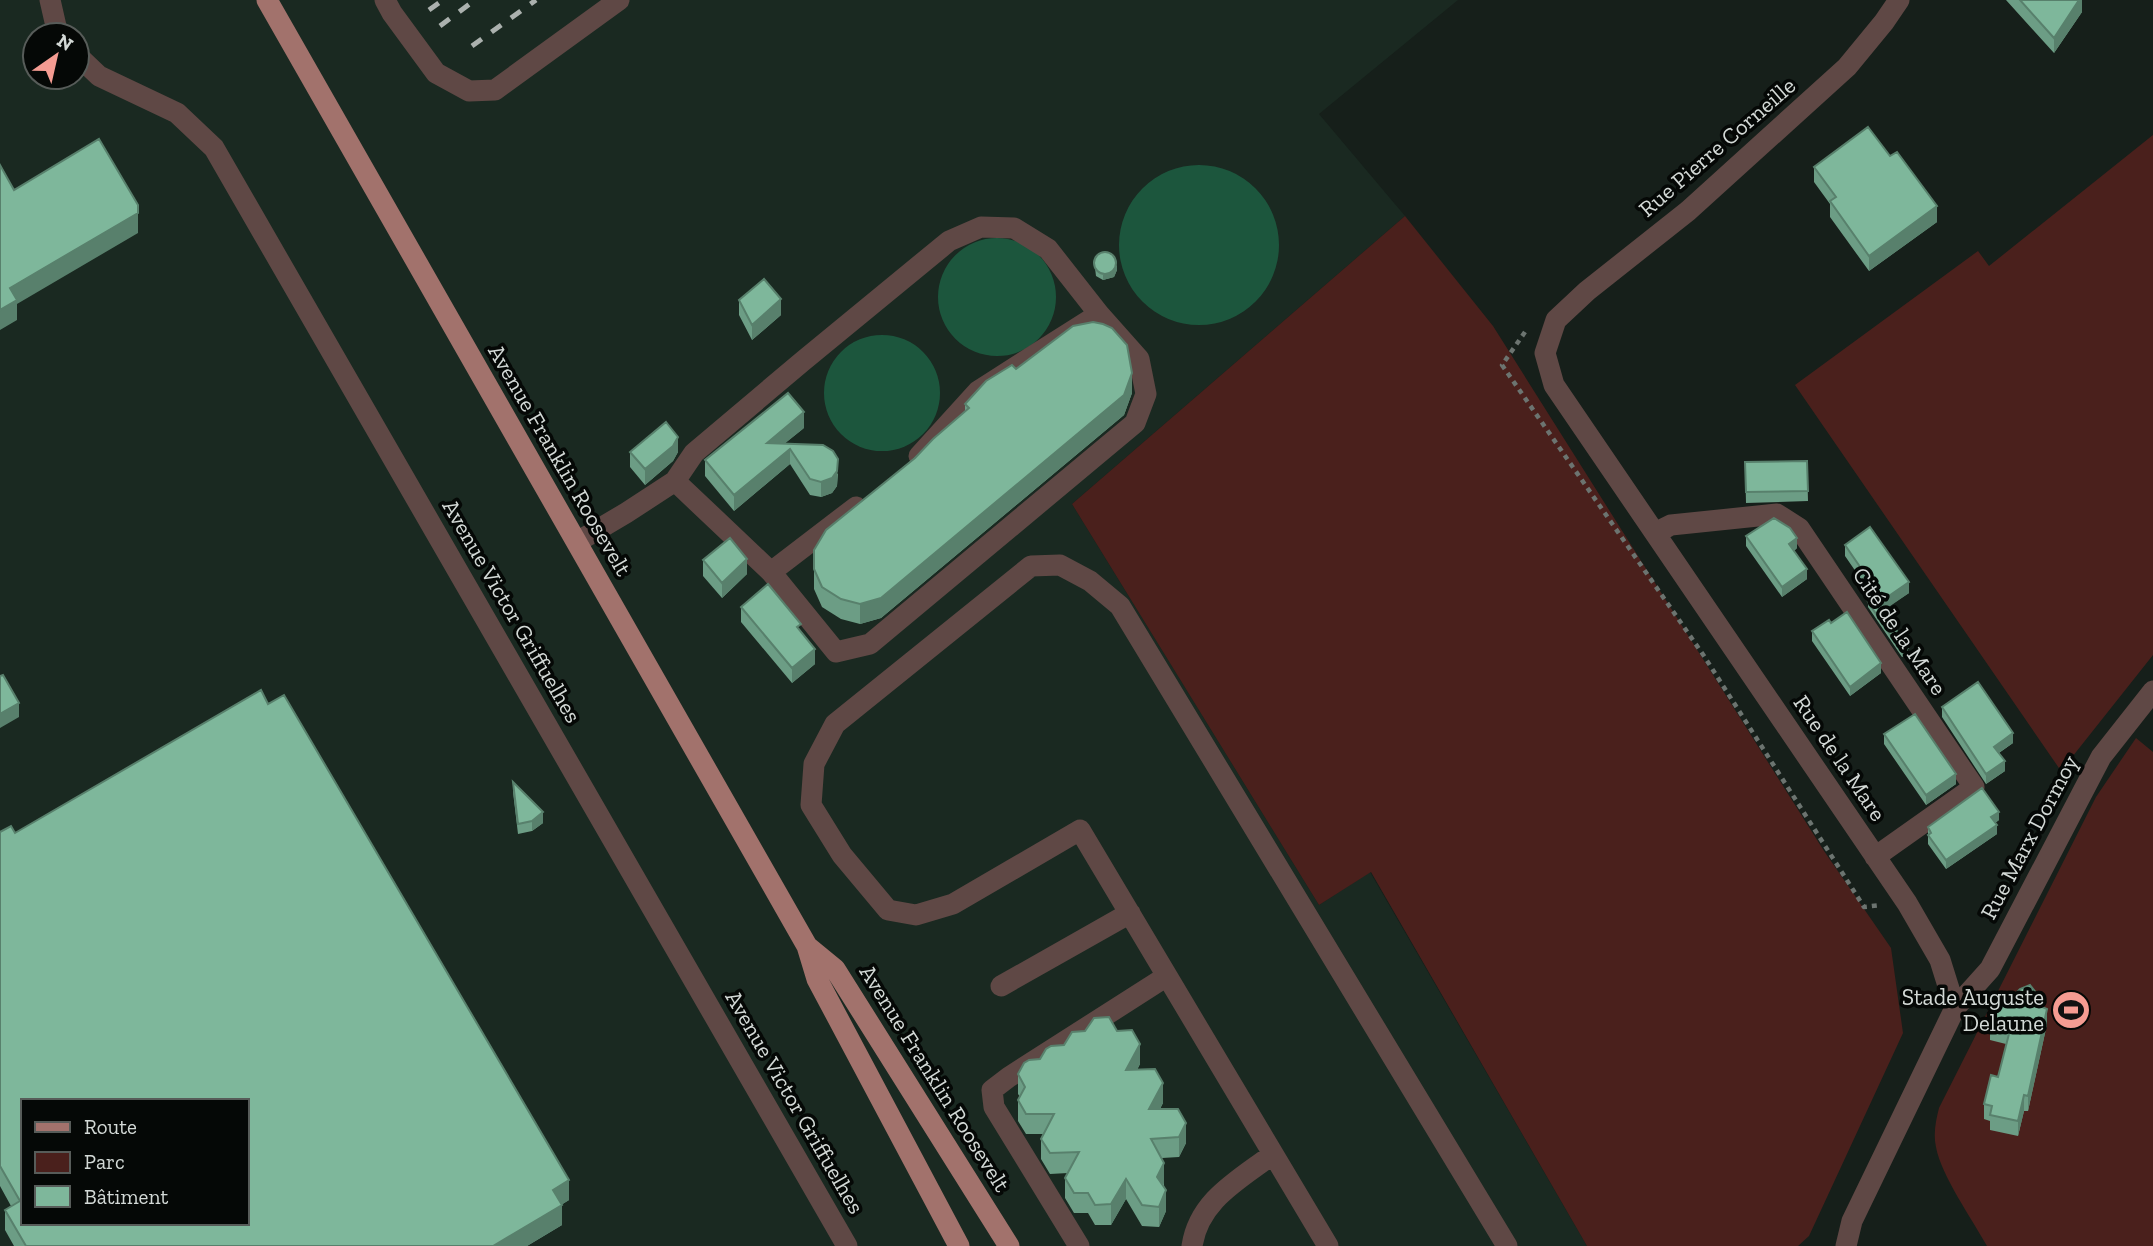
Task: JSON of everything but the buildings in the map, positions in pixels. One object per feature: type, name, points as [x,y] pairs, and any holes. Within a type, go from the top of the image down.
[{"type":"main road","name":"Avenue Franklin Roosevelt","points":[[267,0],[807,946],[817,979],[959,1246]]},
{"type":"main road","name":"Avenue Franklin Roosevelt","points":[[807,946],[835,969],[1009,1246]]},
{"type":"street","points":[[50,0],[55,21]]},
{"type":"street","points":[[385,0],[436,73],[468,90],[495,90],[618,0]]},
{"type":"street","name":"Rue Pierre Corneille","points":[[1556,320],[1587,291],[1688,211],[1847,67],[1899,0]]},
{"type":"street","name":"Avenue Victor Griffuelhes","points":[[91,68],[99,76],[177,113],[214,148],[847,1246]]},
{"type":"street","points":[[577,542],[675,481],[694,453],[803,361],[949,241],[981,227],[1014,228],[1048,249],[1099,314],[1139,359],[1146,394],[1135,423],[870,644],[836,652],[771,572],[675,481]]},
{"type":"street","points":[[907,468],[978,391],[1099,314]]},
{"type":"street","name":"Rue de la Mare","points":[[1556,320],[1545,353],[1555,385],[1907,903],[1940,960],[1955,1008]]},
{"type":"street","points":[[771,572],[876,492]]},
{"type":"street","name":"Cité de la Mare","points":[[1655,533],[1671,525],[1777,514],[1799,528],[1974,787],[1875,857]]},
{"type":"street","points":[[1328,1246],[1080,830],[953,904],[916,915],[888,910],[842,855],[811,805],[814,764],[835,724],[1031,566],[1060,565],[1090,581],[1120,606],[1507,1246]]},
{"type":"street","name":"Rue Marx Dormoy","points":[[1955,1008],[1990,969],[2101,757],[2153,691]]},
{"type":"street","points":[[1001,986],[1130,913]]},
{"type":"street","points":[[1079,1246],[994,1107],[992,1090],[1167,976]]},
{"type":"street","points":[[1846,1246],[1852,1221],[1955,1008]]},
{"type":"street","points":[[1192,1246],[1206,1208],[1221,1193],[1273,1154]]},
{"type":"shaded area","points":[[0,0],[1458,0],[1319,114],[1405,216],[1072,504],[1319,905],[1370,872],[1587,1246],[0,1246]]},
{"type":"shaded area","points":[[1199,165],[1230,171],[1256,188],[1273,214],[1279,245],[1273,276],[1256,302],[1230,319],[1199,325],[1168,319],[1142,302],[1125,276],[1119,245],[1125,214],[1142,188],[1168,171]]},
{"type":"shaded area","points":[[997,238],[1020,242],[1039,255],[1052,274],[1056,297],[1052,320],[1039,339],[1020,352],[997,356],[974,352],[955,339],[942,320],[938,297],[942,274],[955,255],[974,242]]},
{"type":"shaded area","points":[[882,335],[904,339],[923,352],[936,371],[940,393],[936,415],[923,434],[904,447],[882,451],[860,447],[841,434],[828,415],[824,393],[828,371],[841,352],[860,339]]},
{"type":"green space","points":[[2153,135],[2153,655],[2061,771],[1795,385],[1978,251],[1989,266]]},
{"type":"green space","points":[[1405,216],[1493,326],[1824,851],[1891,948],[1903,1033],[1809,1236],[1798,1246],[1587,1246],[1371,872],[1319,905],[1072,504]]},
{"type":"green space","name":"Stade Auguste Delaune","points":[[2136,738],[2153,752],[2153,1246],[1987,1246],[1950,1184],[1939,1158],[1935,1137],[1939,1108],[2096,797]]},
{"type":"railway","points":[[429,10],[443,0]]},
{"type":"railway","points":[[440,26],[475,0]]},
{"type":"railway","points":[[472,46],[536,0]]},
{"type":"place","name":"Stade Auguste Delaune","points":[[2071,1010]]}]
